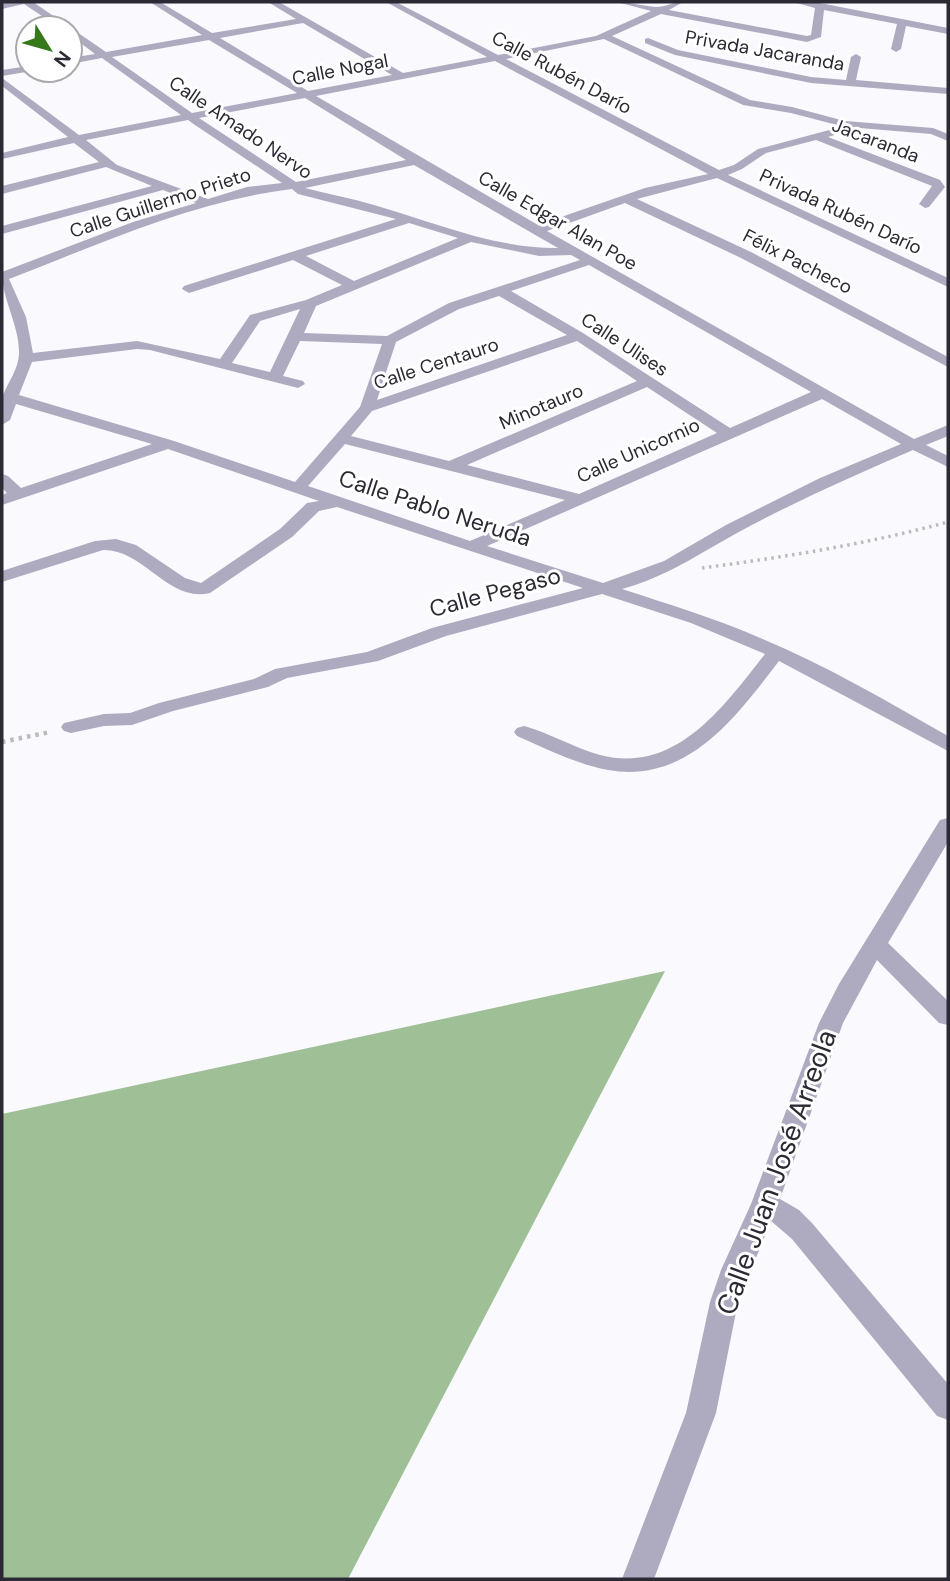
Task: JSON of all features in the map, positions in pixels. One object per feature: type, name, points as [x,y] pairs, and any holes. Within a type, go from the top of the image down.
[{"type":"street","points":[[2,6],[25,2],[44,14]]},
{"type":"street","name":"Calle Edgar Alan Poe","points":[[155,2],[415,161],[948,462]]},
{"type":"street","points":[[273,2],[400,75]]},
{"type":"street","name":"Calle Rubén Darío","points":[[390,2],[718,174]]},
{"type":"street","points":[[621,2],[722,24],[812,39],[816,37],[820,6]]},
{"type":"street","name":"Calle Nogal","points":[[2,156],[75,139],[604,36],[679,2]]},
{"type":"street","points":[[797,2],[948,31]]},
{"type":"street","points":[[84,59],[304,20]]},
{"type":"street","points":[[896,50],[902,22]]},
{"type":"street","name":"Privada Jacaranda","points":[[623,29],[675,52],[811,80],[948,91]]},
{"type":"street","points":[[604,36],[737,100],[845,124],[933,131],[948,138]]},
{"type":"street","name":"Calle Amado Nervo","points":[[84,40],[199,123],[305,192],[410,219],[470,238],[539,252],[572,251]]},
{"type":"street","points":[[675,52],[724,82],[747,89]]},
{"type":"street","points":[[850,83],[856,57]]},
{"type":"street","points":[[2,81],[107,163],[207,202]]},
{"type":"street","points":[[759,93],[771,96]]},
{"type":"street","points":[[537,230],[655,189],[695,182],[740,166],[759,152],[837,131],[845,124]]},
{"type":"street","name":"Jacaranda","points":[[816,136],[936,183],[939,187],[925,204]]},
{"type":"street","name":"Calle Guillermo Prieto","points":[[2,278],[137,225],[207,202],[254,189],[294,185],[415,161]]},
{"type":"street","points":[[2,190],[107,163]]},
{"type":"street","name":"Privada Rubén Darío","points":[[718,174],[948,283]]},
{"type":"street","points":[[2,230],[164,186]]},
{"type":"street","name":"Félix Pacheco","points":[[626,199],[746,255],[948,363]]},
{"type":"street","points":[[189,289],[410,219]]},
{"type":"street","points":[[223,365],[255,318],[262,314],[310,303],[350,284],[470,238]]},
{"type":"street","points":[[295,256],[350,284]]},
{"type":"street","points":[[295,337],[390,340],[454,306],[589,261]]},
{"type":"street","points":[[2,278],[7,287],[26,358],[8,392],[2,420]]},
{"type":"street","name":"Calle Ulises","points":[[499,290],[729,434]]},
{"type":"street","points":[[275,378],[310,303]]},
{"type":"street","name":"Calle Centauro","points":[[299,487],[367,408],[578,337]]},
{"type":"street","points":[[367,408],[390,340]]},
{"type":"street","points":[[26,358],[137,345],[298,384]]},
{"type":"street","name":"Minotauro","points":[[451,466],[647,382]]},
{"type":"street","name":"Calle Pablo Neruda","points":[[8,392],[299,487],[471,547],[698,619],[776,652],[890,709],[948,745]]},
{"type":"street","name":"Calle Unicornio","points":[[471,547],[822,393]]},
{"type":"street","name":"Calle Pegaso","points":[[71,727],[104,720],[132,719],[166,707],[261,683],[282,673],[383,653],[439,632],[606,589],[670,565],[732,529],[814,487],[948,430]]},
{"type":"street","points":[[340,438],[580,499]]},
{"type":"street","points":[[2,479],[10,497],[168,444]]},
{"type":"street","points":[[2,577],[101,545],[115,544],[142,555],[187,587],[204,589],[286,533],[313,507],[338,502]]},
{"type":"street","points":[[524,732],[610,764],[642,765],[666,760],[694,746],[718,725],[776,652]]},
{"type":"street","name":"Calle Juan José Arreola","points":[[638,1579],[701,1413],[728,1291],[765,1204],[837,1007],[948,825]]},
{"type":"street","points":[[875,944],[948,1016]]},
{"type":"street","points":[[765,1204],[789,1218],[803,1231],[948,1406]]},
{"type":"path","points":[[670,565],[697,568],[731,567],[890,538],[948,522]]},
{"type":"path","points":[[2,742],[71,727]]},
{"type":"green space","points":[[665,971],[348,1579],[2,1579],[2,1114]]}]
